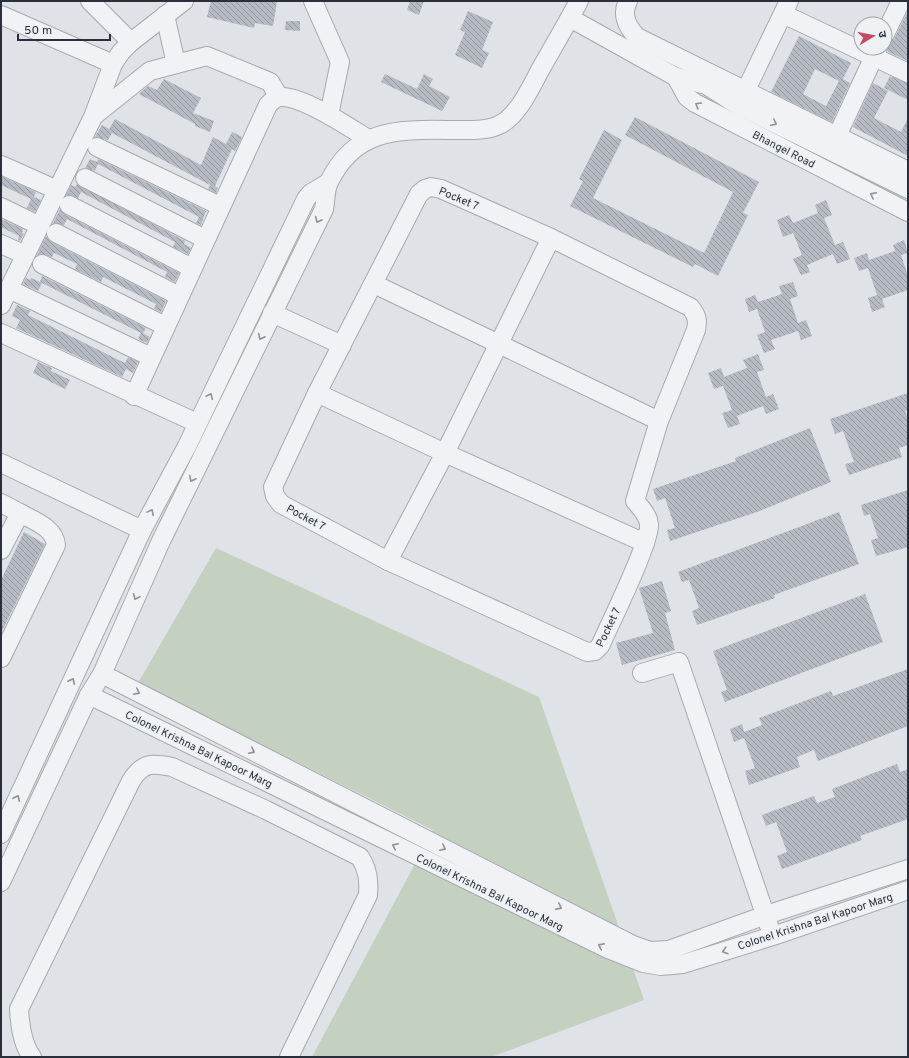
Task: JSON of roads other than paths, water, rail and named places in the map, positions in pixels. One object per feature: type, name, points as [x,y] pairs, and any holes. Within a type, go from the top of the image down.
[{"type":"street","points":[[90,1],[131,42]]},
{"type":"street","points":[[151,357],[5,294],[93,117],[113,64],[121,52],[131,42],[184,1]]},
{"type":"street","points":[[313,1],[340,62],[330,115]]},
{"type":"street","points":[[1,882],[89,695],[102,674],[149,568],[324,209],[328,183],[342,160],[354,148],[368,139],[392,132],[412,130],[480,130],[495,127],[506,120],[521,105],[579,1]]},
{"type":"street","points":[[628,1],[625,18],[629,29],[637,37],[742,99],[837,136],[908,171]]},
{"type":"street","points":[[893,18],[901,1]]},
{"type":"street","points":[[730,122],[786,7],[853,40]]},
{"type":"street","points":[[1,15],[113,64]]},
{"type":"street","points":[[165,15],[176,64]]},
{"type":"street","name":"Bhangel Road","points":[[570,18],[676,77],[706,85],[742,99],[908,189]]},
{"type":"street","points":[[93,117],[150,71],[207,56],[270,82],[280,97]]},
{"type":"street","points":[[837,136],[874,56]]},
{"type":"street","points":[[882,56],[908,73]]},
{"type":"street","name":"Bhangel Road","points":[[676,77],[687,97],[695,103],[730,122],[906,207]]},
{"type":"street","points":[[134,396],[220,206],[268,105],[280,97],[287,98],[330,115],[368,139]]},
{"type":"street","points":[[96,147],[220,206]]},
{"type":"street","points":[[1,165],[57,190]]},
{"type":"street","points":[[85,178],[205,239]]},
{"type":"street","points":[[1,834],[142,530],[187,446],[306,199],[311,193],[328,183]]},
{"type":"street","name":"Pocket 7","points":[[431,187],[441,189],[551,238],[690,307],[696,314],[698,320],[696,330],[659,421],[635,501],[645,513],[649,525],[645,544],[600,646],[595,651],[588,652],[388,561],[281,504],[275,496],[273,487],[317,393],[374,284],[418,194],[424,189],[431,187]]},
{"type":"street","points":[[69,205],[192,268]]},
{"type":"street","points":[[1,207],[40,226]]},
{"type":"street","points":[[56,233],[179,296]]},
{"type":"street","points":[[388,561],[445,453],[551,238]]},
{"type":"street","points":[[1,244],[25,255]]},
{"type":"street","points":[[42,264],[165,326]]},
{"type":"street","points":[[374,284],[659,421]]},
{"type":"street","points":[[272,313],[342,345]]},
{"type":"street","points":[[1,333],[197,424]]},
{"type":"street","points":[[317,393],[645,544]]},
{"type":"street","points":[[187,446],[203,456]]},
{"type":"street","points":[[1,463],[142,530]]},
{"type":"street","points":[[1,503],[20,512],[51,531],[55,537],[56,545],[1,658]]},
{"type":"street","points":[[2,547],[20,512]]},
{"type":"street","points":[[128,561],[149,568]]},
{"type":"street","points":[[642,673],[679,662],[773,936]]},
{"type":"street","points":[[102,674],[633,945],[650,951],[669,950],[766,915],[908,869]]},
{"type":"street","name":"Colonel Krishna Bal Kapoor Marg","points":[[89,695],[608,949],[643,963],[661,966],[683,964],[773,936],[908,890]]},
{"type":"street","points":[[32,1057],[25,1042],[20,1025],[19,1009],[131,781],[139,769],[147,765],[159,764],[172,767],[266,810],[360,857],[366,868],[369,882],[368,895],[289,1057]]},
{"type":"street","points":[[266,810],[278,788]]}]
